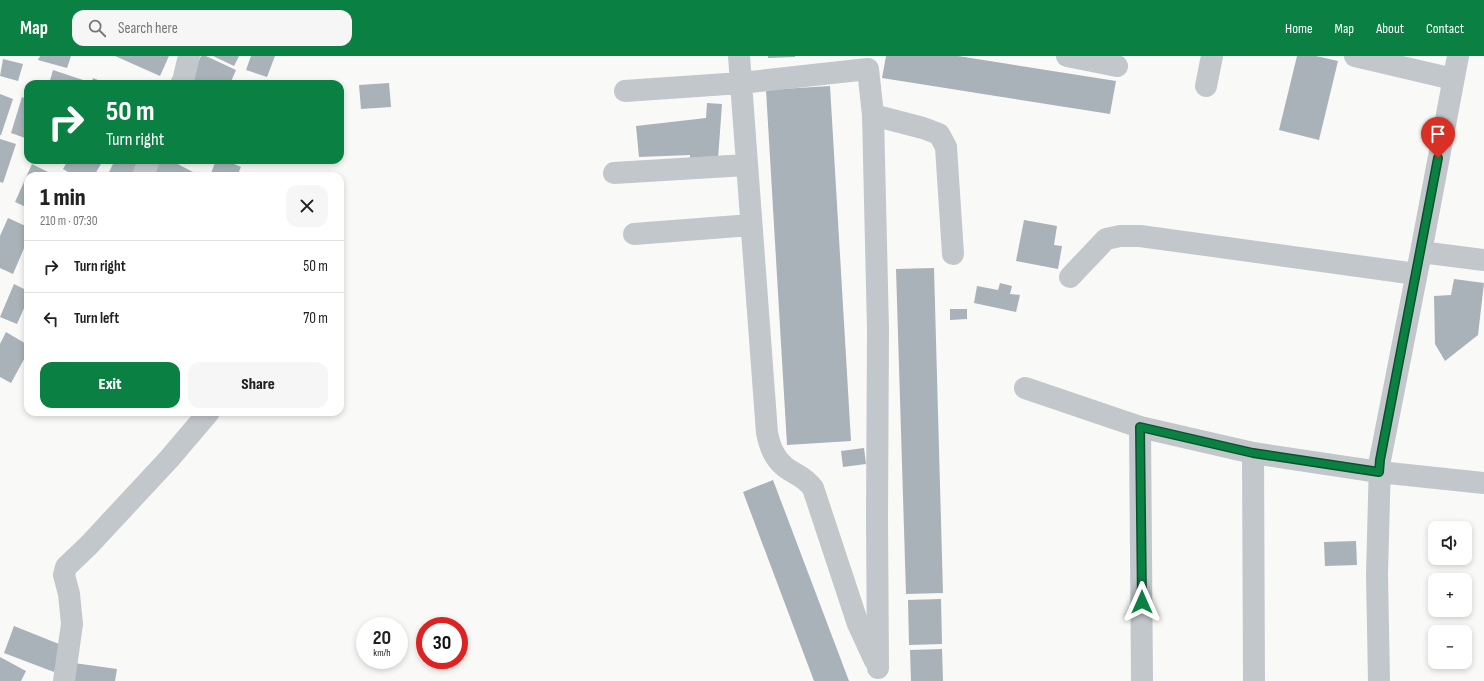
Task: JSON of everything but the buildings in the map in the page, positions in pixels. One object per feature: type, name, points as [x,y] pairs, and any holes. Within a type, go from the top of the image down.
[{"type":"street","points":[[182,80],[190,56]]},
{"type":"street","points":[[739,56],[767,433],[770,448],[776,458],[785,467],[802,476],[812,488],[858,624],[880,674]]},
{"type":"street","points":[[1067,56],[1117,66]]},
{"type":"street","points":[[1206,86],[1212,56]]},
{"type":"street","points":[[1355,56],[1453,79]]},
{"type":"street","points":[[1379,681],[1377,575],[1380,460],[1458,56]]},
{"type":"street","points":[[625,91],[741,83],[869,63],[873,115],[878,328],[877,518],[880,674]]},
{"type":"street","points":[[873,115],[923,128],[939,134],[946,147],[953,254]]},
{"type":"street","points":[[614,173],[746,165]]},
{"type":"street","points":[[634,234],[751,225]]},
{"type":"street","points":[[1070,277],[1106,239],[1120,236],[1140,236],[1416,274]]},
{"type":"street","points":[[1421,252],[1484,260]]},
{"type":"street","points":[[1025,388],[1140,427],[1253,453],[1379,472],[1484,483]]},
{"type":"street","points":[[64,681],[72,624],[69,594],[64,575],[66,567],[89,545],[169,459],[206,416]]},
{"type":"street","points":[[1140,427],[1142,681]]},
{"type":"street","points":[[1253,453],[1254,681]]},
{"type":"route","points":[[1142,602],[1140,427],[1253,453],[1379,472],[1380,460],[1438,158]]}]
